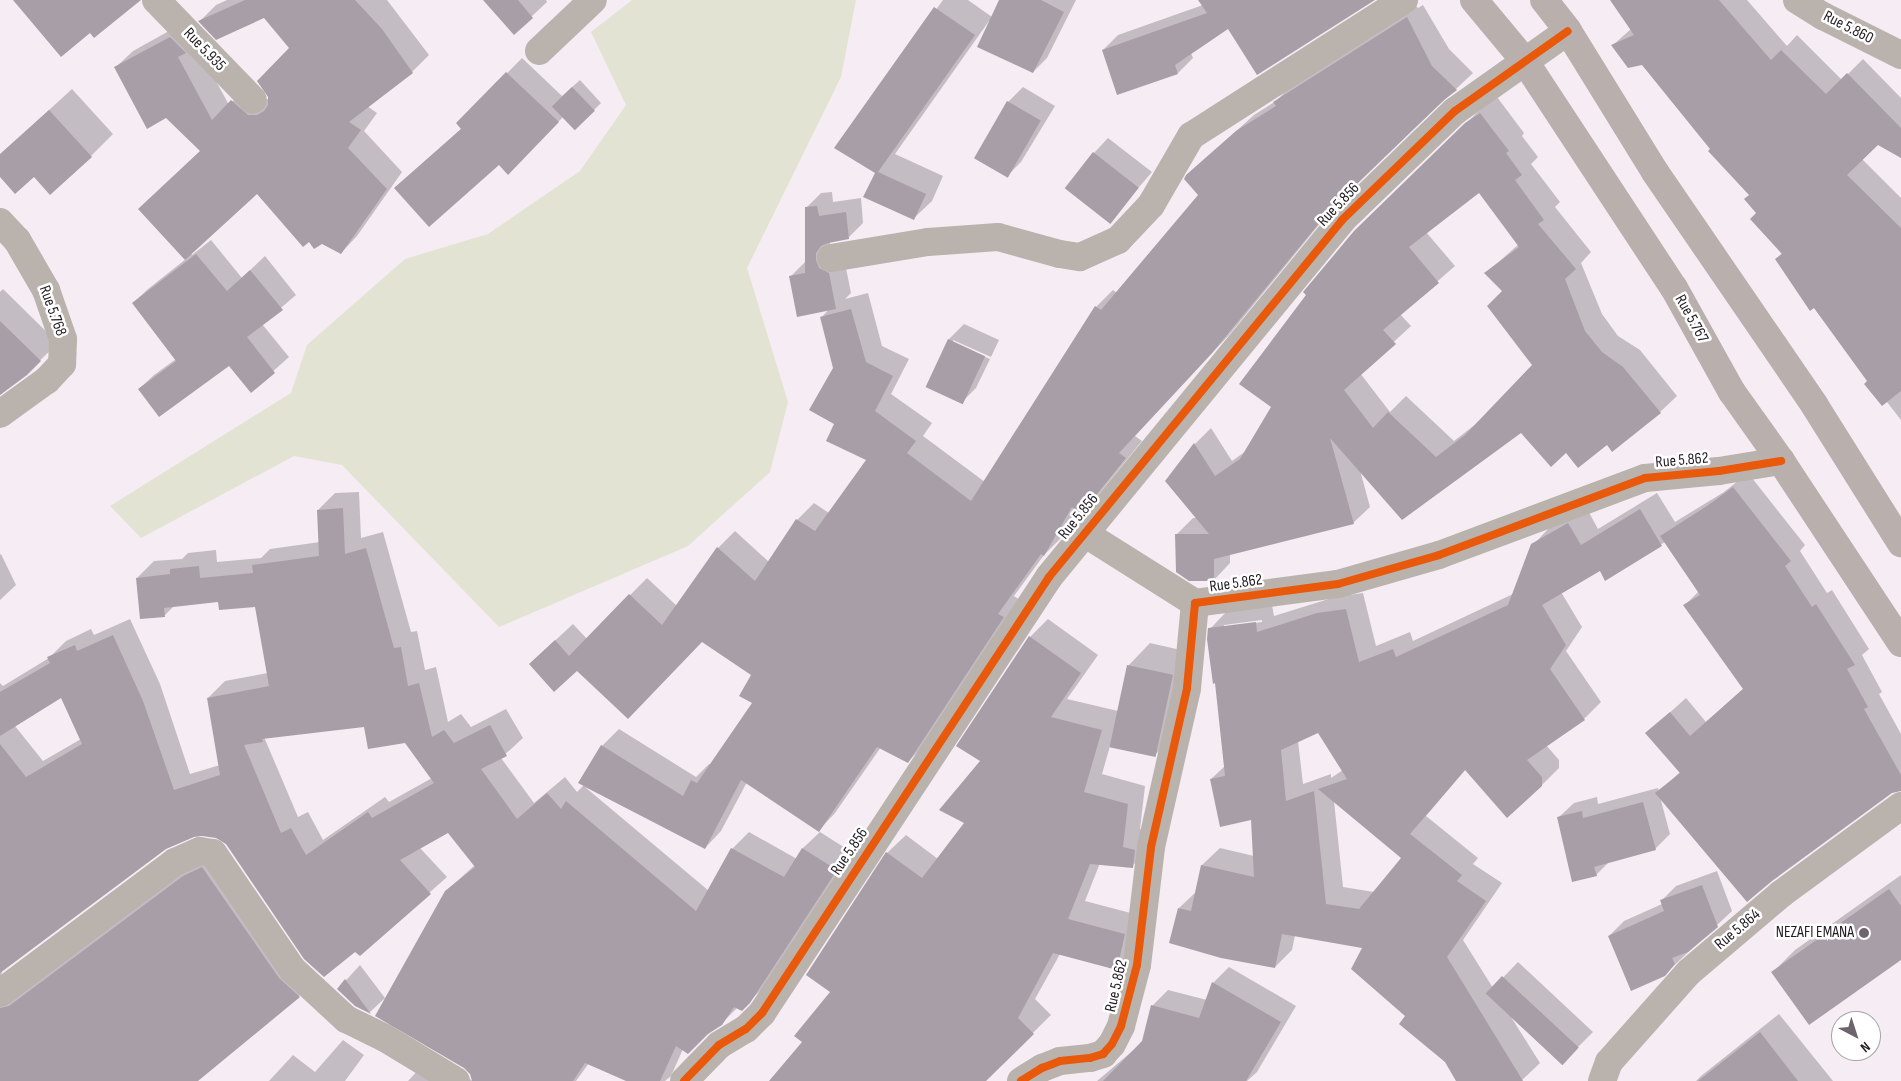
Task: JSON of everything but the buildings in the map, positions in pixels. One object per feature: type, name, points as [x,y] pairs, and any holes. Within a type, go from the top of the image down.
[{"type":"highway","name":"Rue 5.767","points":[[1474,0],[1524,60],[1674,288],[1732,392],[1781,461],[1901,643]]},
{"type":"highway","points":[[1544,0],[1568,31],[1655,172],[1815,406],[1901,542]]},
{"type":"street","name":"Rue 5.935","points":[[156,0],[253,100]]},
{"type":"street","points":[[539,51],[593,0]]},
{"type":"street","points":[[831,258],[928,242],[998,238],[1060,254],[1080,257],[1118,240],[1151,205],[1191,136],[1404,0]]},
{"type":"street","name":"Rue 5.860","points":[[1797,0],[1830,8],[1901,54]]},
{"type":"street","name":"Rue 5.856","points":[[684,1081],[719,1045],[746,1029],[762,1013],[1048,577],[1342,220],[1455,111],[1524,60],[1568,31]]},
{"type":"street","name":"Rue 5.768","points":[[0,222],[18,240],[46,290],[63,339],[62,364],[47,380],[0,414]]},
{"type":"street","name":"Rue 5.862","points":[[1021,1081],[1042,1068],[1060,1061],[1090,1058],[1102,1054],[1112,1044],[1121,1026],[1137,965],[1151,847],[1182,716],[1195,603],[1338,584],[1439,555],[1644,478],[1719,471],[1781,461]]},
{"type":"street","points":[[1084,533],[1195,603]]},
{"type":"street","name":"Rue 5.864","points":[[1602,1081],[1609,1062],[1689,972],[1781,894],[1901,806]]},
{"type":"street","points":[[0,993],[175,862],[200,851],[213,853],[292,969],[346,1019],[385,1038],[456,1081]]},
{"type":"green space","points":[[632,0],[856,0],[841,77],[747,268],[788,402],[770,472],[688,546],[499,627],[342,465],[294,456],[141,538],[110,506],[291,393],[307,345],[405,259],[488,234],[580,171],[626,105],[591,32]]},
{"type":"cycle path","points":[[684,1081],[719,1045],[746,1029],[762,1013],[1049,577],[1342,220],[1455,111],[1568,31]]},
{"type":"cycle path","points":[[1021,1081],[1042,1068],[1060,1061],[1090,1058],[1103,1054],[1112,1044],[1121,1026],[1137,965],[1151,847],[1187,688],[1195,603],[1338,584],[1439,555],[1645,478],[1719,471],[1781,461]]},
{"type":"place","name":"NEZAFI EMANA","points":[[1864,933]]}]
